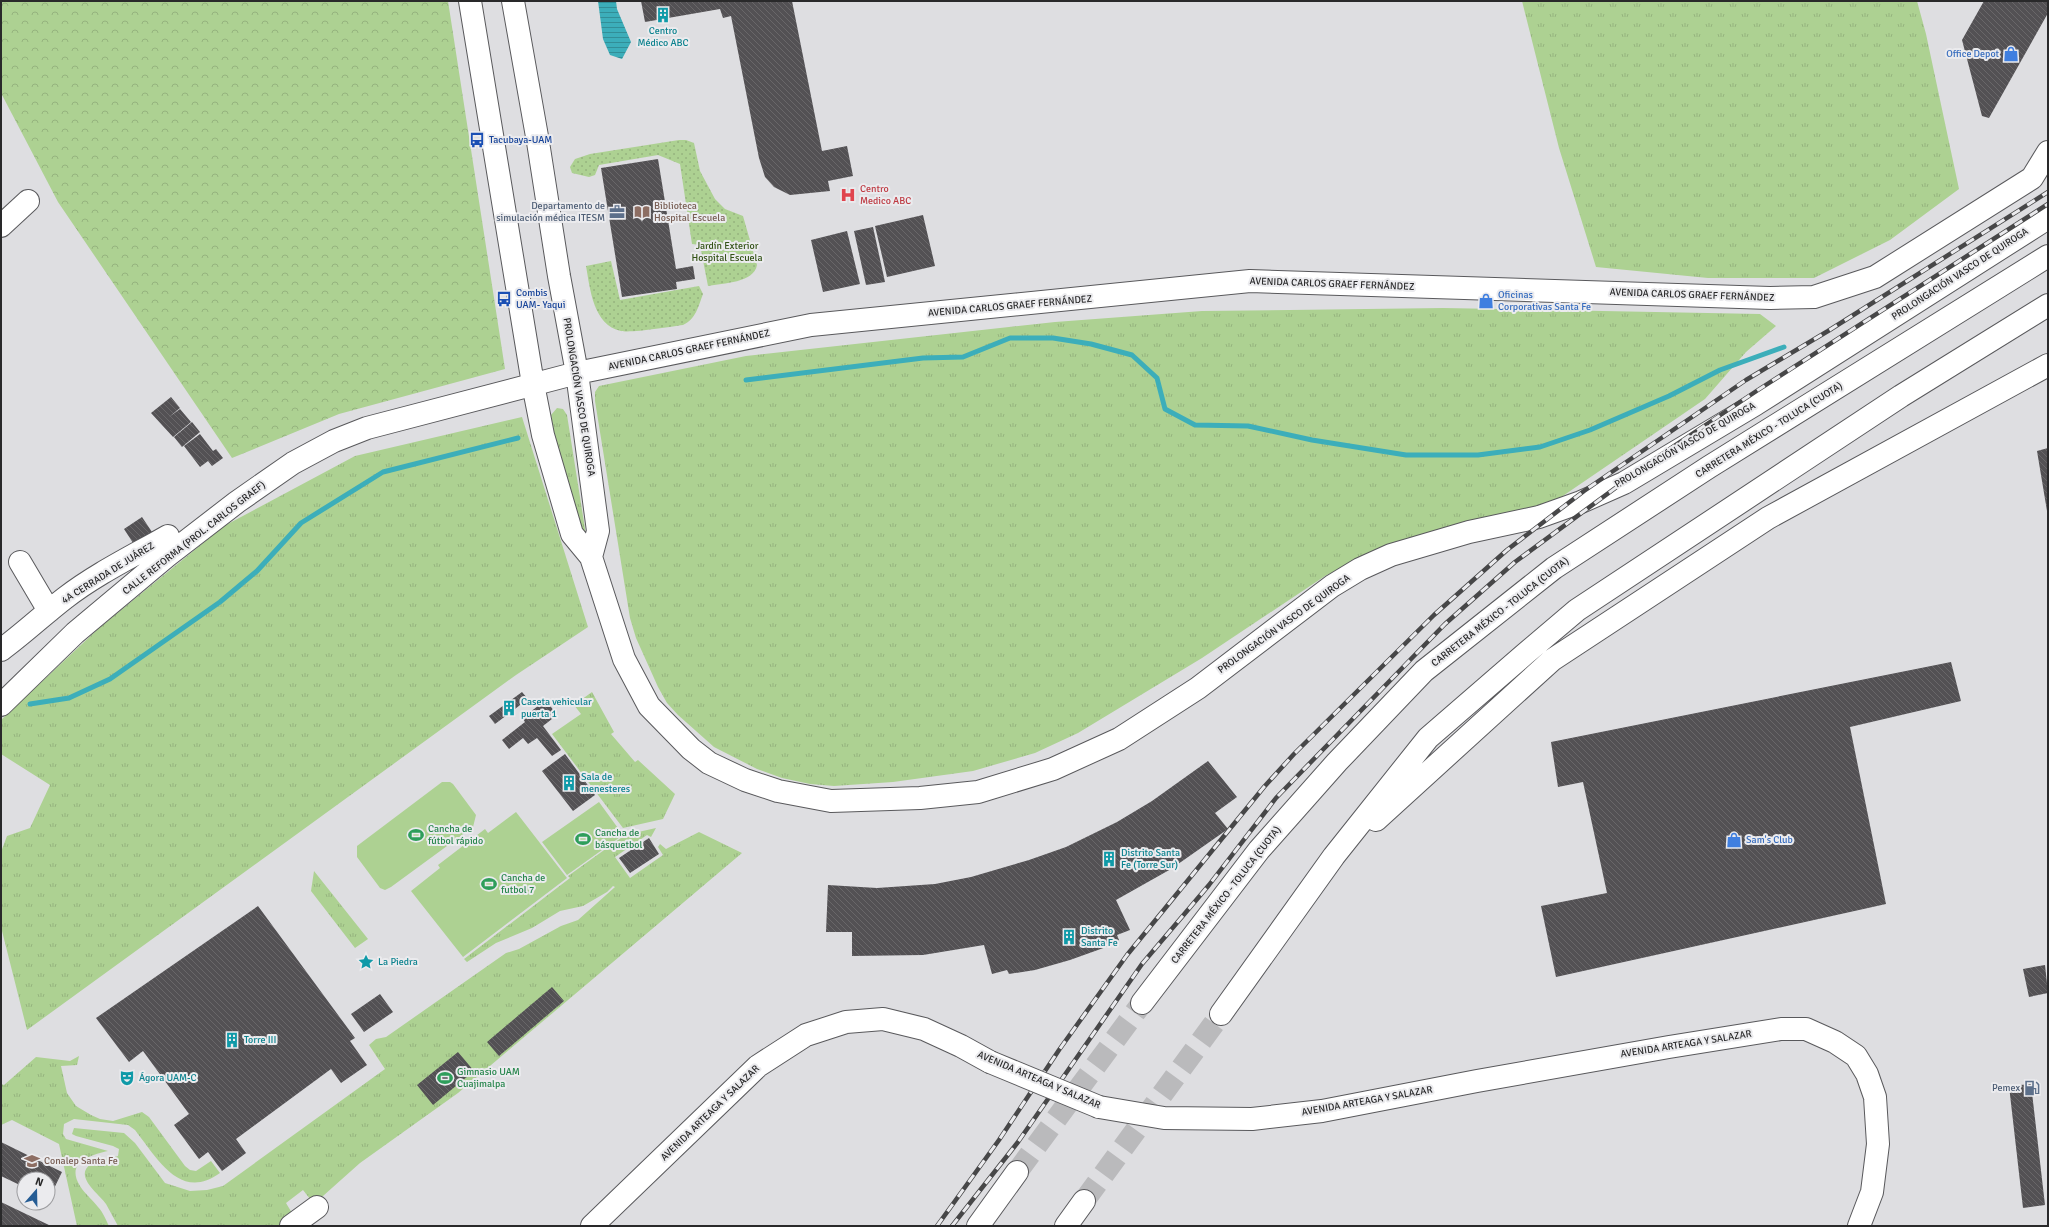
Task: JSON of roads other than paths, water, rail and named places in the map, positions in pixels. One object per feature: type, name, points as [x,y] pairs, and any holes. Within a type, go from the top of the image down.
[{"type":"main road","name":"PROLONGACIÓN VASCO DE QUIROGA","points":[[470,1],[532,384],[543,435],[572,534],[591,557],[624,659],[646,700],[673,732],[709,763],[745,780],[778,791],[831,802],[920,798],[978,792],[1053,769],[1119,739],[1198,688],[1332,586],[1360,569],[1391,555],[1469,532],[1539,517],[1581,502],[1624,483],[1756,404],[2048,218]]},
{"type":"main road","name":"PROLONGACIÓN VASCO DE QUIROGA","points":[[513,1],[538,142],[559,276],[577,373],[598,531],[591,557]]},
{"type":"main road","name":"AVENIDA CARLOS GRAEF FERNÁNDEZ","points":[[577,373],[811,325],[1250,281],[1770,298],[1814,297],[1874,277],[2032,178],[2048,152]]},
{"type":"main road","points":[[1,226],[28,201]]},
{"type":"main road","name":"CARRETERA MÉXICO - TOLUCA (CUOTA)","points":[[1142,1003],[1259,850],[1337,762],[1424,671],[1554,568],[1709,467],[2042,260]]},
{"type":"main road","points":[[1221,1014],[1334,856],[1428,738],[1577,610],[1894,400],[2048,305]]},
{"type":"main road","points":[[1334,856],[1414,786],[1552,660],[1768,518],[2048,365]]},
{"type":"main road","name":"CALLE REFORMA (PROL. CARLOS GRAEF)","points":[[1,705],[75,633],[167,556],[237,502],[293,463],[334,441],[366,428],[577,373]]},
{"type":"main road","name":"4A CERRADA DE JUÁREZ","points":[[1,650],[26,632],[66,597],[100,575],[168,536]]},
{"type":"main road","points":[[20,562],[49,611]]},
{"type":"main road","name":"AVENIDA ARTEAGA Y SALAZAR","points":[[592,1226],[758,1066],[806,1035],[846,1022],[883,1019],[924,1029],[961,1046],[990,1062],[1099,1107],[1164,1118],[1252,1119],[1322,1111],[1477,1081],[1676,1046],[1781,1029],[1806,1028],[1835,1042],[1856,1056],[1867,1074],[1875,1097],[1878,1144],[1872,1192],[1859,1226]]},
{"type":"main road","points":[[978,1226],[1017,1172]]},
{"type":"main road","points":[[1066,1226],[1084,1201]]},
{"type":"main road","points":[[291,1226],[317,1207]]},
{"type":"water","points":[[598,1],[616,1],[617,9],[631,42],[622,59],[610,55],[603,39]]},
{"type":"waterway","points":[[746,380],[923,358],[963,357],[1010,338],[1053,338],[1091,344],[1132,355],[1157,378],[1165,409],[1195,425],[1248,426],[1312,440],[1406,455],[1478,455],[1540,447],[1590,430],[1669,396],[1720,370],[1784,347]]},
{"type":"waterway","points":[[30,704],[69,698],[110,679],[220,602],[257,571],[301,523],[383,472],[518,438]]},
{"type":"tunnel","points":[[1017,1172],[1142,1003]]},
{"type":"tunnel","points":[[1084,1201],[1221,1014]]},
{"type":"railway","points":[[937,1226],[999,1140],[1059,1050],[1127,955],[1264,787],[1294,754],[1434,615],[1507,550],[1584,491],[1746,380],[1828,331],[2048,192]]},
{"type":"railway","points":[[952,1226],[1018,1142],[1142,964],[1209,885],[1276,798],[1445,624],[1515,562],[1656,458],[1758,390],[2048,204]]},
{"type":"place","name":"Centro Médico ABC","points":[[663,15]]},
{"type":"place","name":"Office Depot","points":[[2011,54]]},
{"type":"place","name":"Tacubaya-UAM","points":[[477,140]]},
{"type":"place","name":"Centro Medico ABC","points":[[848,195]]},
{"type":"place","name":"Departamento de simulación médica ITESM","points":[[617,212]]},
{"type":"place","name":"Biblioteca Hospital Escuela","points":[[642,212]]},
{"type":"place","name":"Combis UAM- Yaqui","points":[[504,299]]},
{"type":"place","name":"Oficinas Corporativas Santa Fe","points":[[1486,301]]},
{"type":"place","name":"Caseta vehicular puerta 1","points":[[509,708]]},
{"type":"place","name":"Sala de menesteres","points":[[569,783]]},
{"type":"place","name":"Cancha de fútbol rápido","points":[[416,835]]},
{"type":"place","name":"Cancha de básquetbol","points":[[583,839]]},
{"type":"place","name":"Sam's Club","points":[[1734,840]]},
{"type":"place","name":"Distrito Santa Fe (Torre Sur)","points":[[1109,859]]},
{"type":"place","name":"Cancha de futbol 7","points":[[489,884]]},
{"type":"place","name":"Distrito Santa Fe","points":[[1069,937]]},
{"type":"place","name":"La Piedra","points":[[366,962]]},
{"type":"place","name":"Torre III","points":[[232,1040]]},
{"type":"place","name":"Ágora UAM-C","points":[[127,1078]]},
{"type":"place","name":"Gimnasio UAM Cuajimalpa","points":[[445,1078]]},
{"type":"place","name":"Pemex","points":[[2032,1088]]},
{"type":"place","name":"Conalep Santa Fe","points":[[32,1161]]},
{"type":"park label","name":"Jardín Exterior Hospital Escuela","points":[[727,252]]}]
